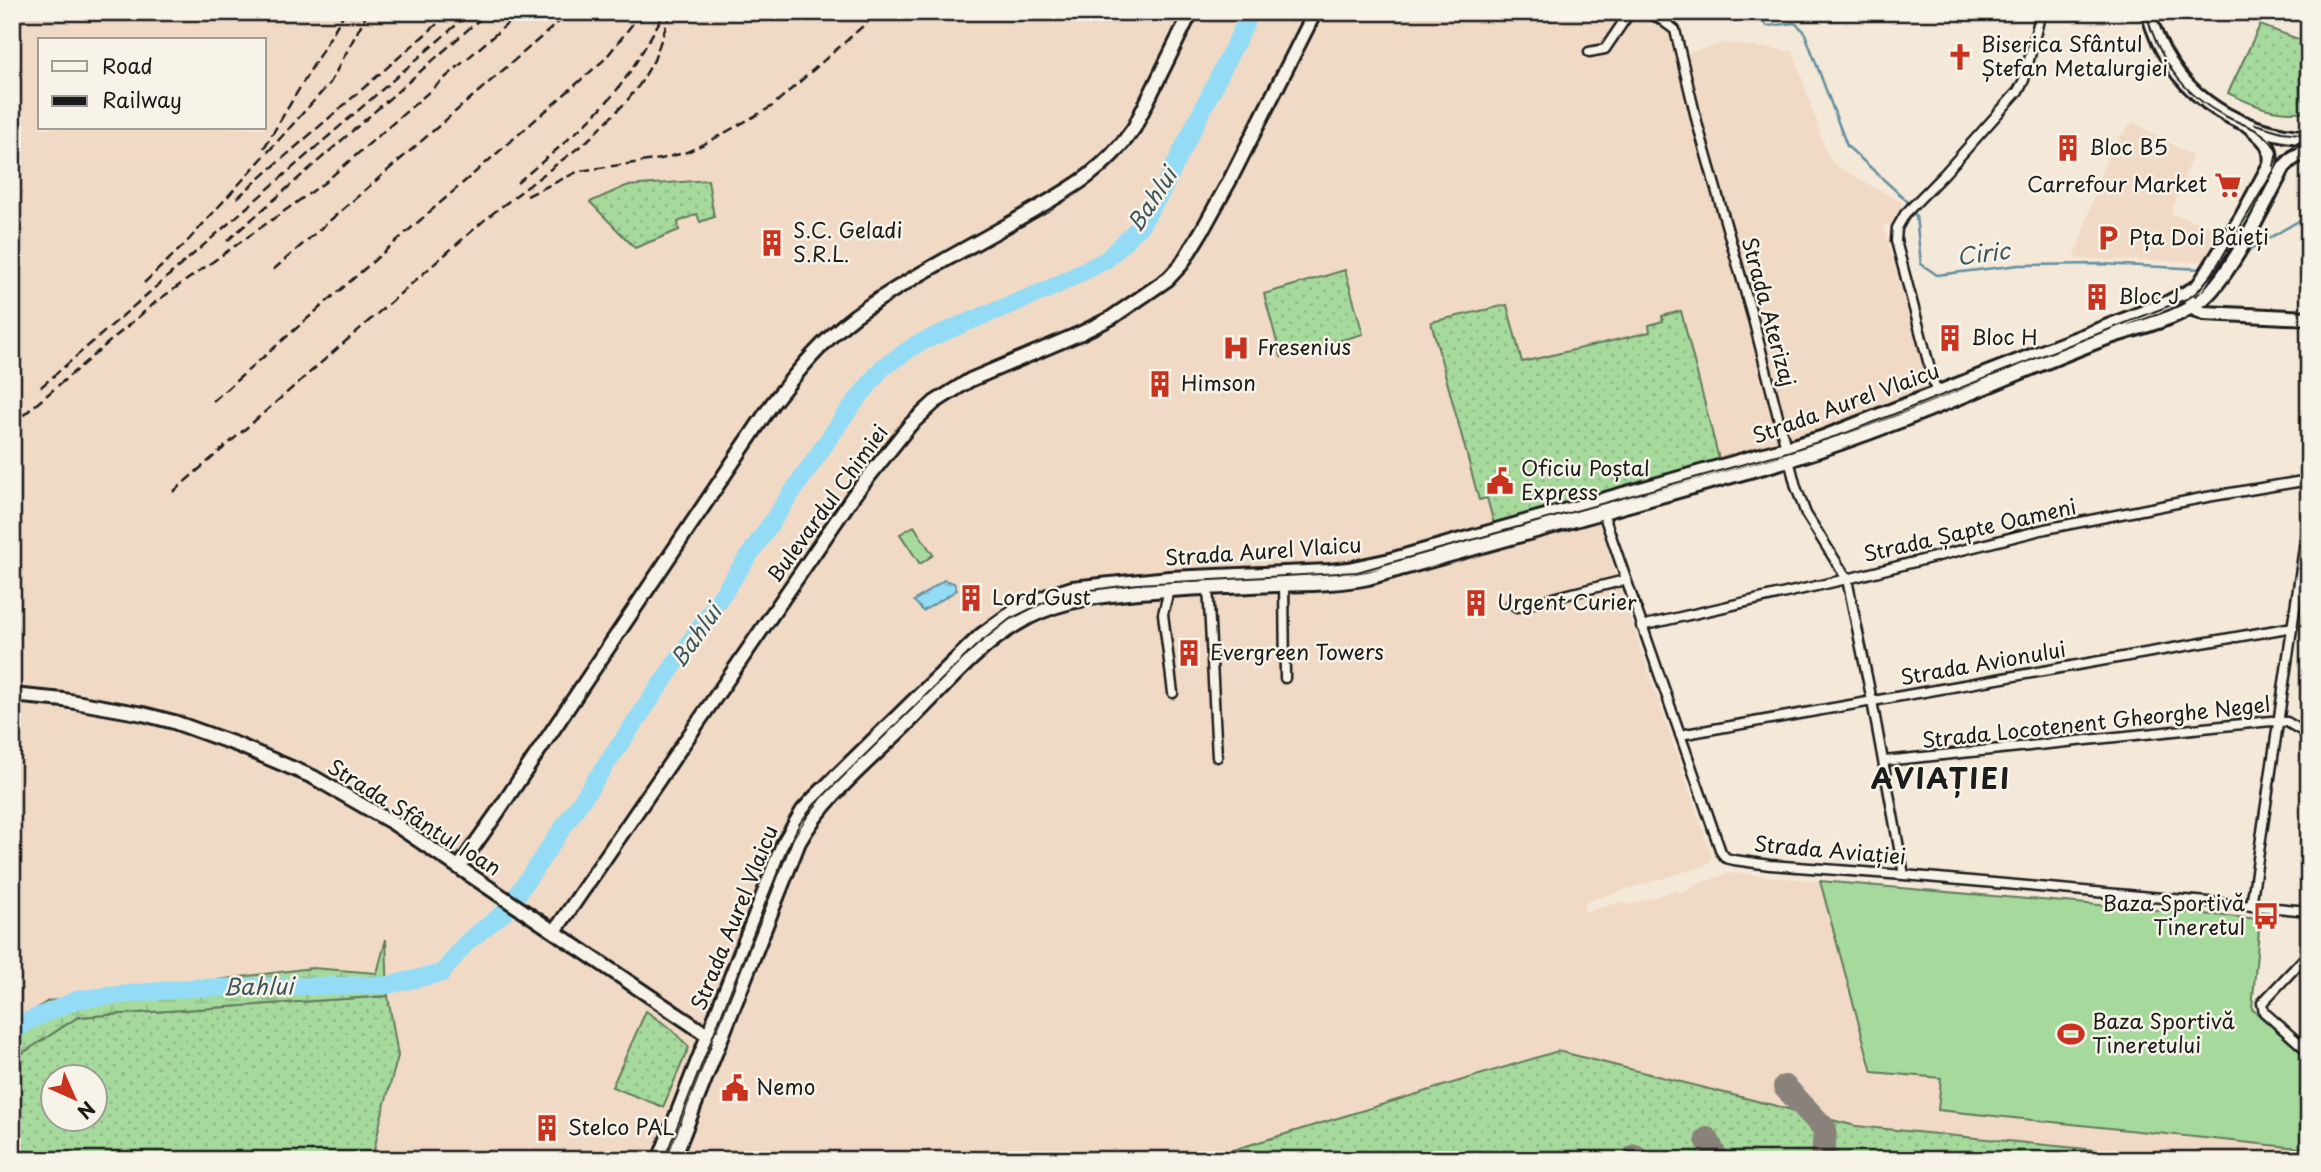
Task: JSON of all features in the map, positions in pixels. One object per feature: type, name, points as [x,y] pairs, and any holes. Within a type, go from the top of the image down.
[{"type":"main road","points":[[459,867],[772,404],[799,369],[856,315],[1075,187],[1101,168],[1133,128],[1191,12]]},
{"type":"main road","name":"Bulevardul Chimiei","points":[[555,931],[854,495],[910,425],[953,389],[1111,318],[1168,279],[1181,265],[1230,180],[1315,12]]},
{"type":"main road","points":[[2148,12],[2166,59],[2185,84],[2215,108],[2245,123],[2266,131],[2307,140]]},
{"type":"main road","name":"Strada Aurel Vlaicu","points":[[659,1160],[799,842],[823,806],[980,653],[1014,625],[1041,611],[1080,599],[1169,590],[1208,582],[1256,576],[1337,583],[1368,578],[1601,506],[1787,454],[1849,440],[1938,398],[2211,291],[2272,155],[2266,142],[2245,123]]},
{"type":"main road","name":"Strada Aurel Vlaicu","points":[[1938,398],[2158,320],[2190,299],[2202,280],[2240,247],[2284,167],[2307,140]]},
{"type":"main road","points":[[2211,291],[2209,305],[2224,314]]},
{"type":"main road","name":"Strada Aurel Vlaicu","points":[[2190,299],[2196,310],[2204,313],[2309,318]]},
{"type":"main road","name":"Strada Aurel Vlaicu","points":[[2158,320],[2210,319],[2224,314]]},
{"type":"main road","name":"Strada Aurel Vlaicu","points":[[673,1160],[783,844],[803,810],[981,635],[1022,607],[1072,589],[1138,580],[1208,582]]},
{"type":"main road","name":"Strada Sfântul Ioan","points":[[12,695],[64,700],[143,714],[238,745],[313,777],[346,794],[459,867],[715,1037]]},
{"type":"street","points":[[1589,52],[1605,49],[1630,12]]},
{"type":"street","name":"Strada Aterizaj","points":[[1644,12],[1659,18],[1675,30],[1698,126],[1753,319],[1787,454],[1806,514],[1847,579],[1904,875]]},
{"type":"street","points":[[1938,398],[1896,242],[1897,228],[1905,214],[2018,91],[2024,80],[2041,12]]},
{"type":"street","name":"Strada Șapte Oameni","points":[[1641,626],[1847,579],[2045,529],[2309,480]]},
{"type":"street","name":"Strada Aviației","points":[[1601,506],[1721,852],[1726,858],[1770,865],[2309,911]]},
{"type":"street","points":[[2251,905],[2309,514]]},
{"type":"street","points":[[1284,579],[1285,678]]},
{"type":"street","points":[[1511,603],[1517,607],[1625,580]]},
{"type":"street","points":[[1208,582],[1217,757]]},
{"type":"street","points":[[1169,590],[1163,614],[1173,693]]},
{"type":"street","name":"Strada Avionului","points":[[1680,735],[2293,627]]},
{"type":"street","name":"Strada Locotenent Gheorghe Negel","points":[[1884,761],[2278,722],[2287,722],[2309,735]]},
{"type":"street","points":[[2309,953],[2262,1003],[2264,1012],[2309,1052]]},
{"type":"shaded area","points":[[12,12],[1652,12],[1674,28],[1681,55],[1724,43],[1793,51],[1828,157],[1838,167],[1903,203],[1891,226],[1883,224],[1927,382],[1915,403],[1843,420],[1793,441],[1595,498],[1600,526],[1619,585],[1712,857],[1707,865],[1585,902],[1585,912],[1620,902],[1629,905],[1677,890],[1680,892],[1731,873],[1820,881],[1820,886],[1941,1078],[1938,1110],[2309,1149],[2309,1160],[852,1160],[844,1156],[842,1160],[372,1160],[381,1118],[388,996],[386,942],[377,973],[312,968],[48,1001],[12,1025]]},
{"type":"shaded area","points":[[2133,122],[2192,156],[2171,214],[2224,230],[2204,262],[2074,259],[2109,149]]},
{"type":"green space","points":[[2260,25],[2309,43],[2309,111],[2267,109],[2228,93]]},
{"type":"green space","points":[[708,180],[714,217],[700,222],[697,214],[678,222],[679,230],[635,248],[590,202],[626,186]]},
{"type":"green space","points":[[1345,270],[1363,334],[1281,357],[1264,294]]},
{"type":"green space","points":[[1507,305],[1522,362],[1650,332],[1649,325],[1663,321],[1662,316],[1681,311],[1720,463],[1494,524],[1487,498],[1479,500],[1431,322]]},
{"type":"green space","points":[[914,526],[933,555],[920,564],[900,534]]},
{"type":"green space","name":"Baza Sportivă Tineretului","points":[[1820,881],[2260,919],[2252,1009],[2309,1059],[2309,1149],[1938,1110],[1941,1078],[1872,1072]]},
{"type":"green space","points":[[386,939],[388,996],[78,1017],[12,1060],[12,1025],[48,1001],[312,968],[377,973]]},
{"type":"green space","points":[[388,996],[398,1056],[372,1160],[12,1160],[12,1060],[78,1017]]},
{"type":"green space","points":[[646,1011],[670,1028],[689,1047],[663,1107],[612,1087]]},
{"type":"green space","points":[[1558,1051],[1856,1126],[2196,1160],[1200,1160]]},
{"type":"water","points":[[944,580],[954,583],[957,590],[923,611],[914,601]]},
{"type":"waterway","name":"Bahlui","points":[[12,1034],[28,1021],[79,999],[190,988],[388,985],[442,973],[466,943],[506,911],[845,415],[882,368],[917,344],[1047,290],[1106,260],[1140,226],[1161,193],[1251,12]]},
{"type":"waterway","name":"Ciric","points":[[1725,12],[1759,19],[1767,26],[1795,23],[1804,31],[1847,146],[1906,200],[1916,216],[1921,264],[1937,275],[2019,265],[2100,264],[2203,269]]},
{"type":"waterway","name":"Ciric","points":[[2242,254],[2309,215]]},
{"type":"taxiway","points":[[1785,1087],[1825,1129],[1823,1160]]},
{"type":"taxiway","points":[[1707,1139],[1717,1160]]},
{"type":"tram line","points":[[2146,12],[2157,44],[2184,86],[2210,107],[2268,138],[2277,152],[2274,166]]},
{"type":"tram line","points":[[2255,124],[2282,132],[2309,135]]},
{"type":"tram line","points":[[664,1160],[786,851],[800,823],[814,805],[977,645],[1010,619],[1049,600],[1076,592],[1138,584],[1357,572],[1787,452],[1846,433],[2189,298],[2212,274],[2282,157],[2297,143],[2309,139]]},
{"type":"railway","points":[[264,148],[345,12]]},
{"type":"railway","points":[[144,283],[185,244],[330,83],[368,12]]},
{"type":"railway","points":[[237,198],[451,12]]},
{"type":"railway","points":[[41,387],[471,12]]},
{"type":"railway","points":[[227,241],[488,12]]},
{"type":"railway","points":[[12,425],[157,301],[324,183],[521,12]]},
{"type":"railway","points":[[273,270],[570,12]]},
{"type":"railway","points":[[213,401],[605,59],[642,12]]},
{"type":"railway","points":[[173,492],[488,217],[587,141],[640,84],[654,60],[671,12]]},
{"type":"railway","points":[[527,196],[579,171],[661,159],[687,152],[710,141],[771,107],[879,12]]},
{"type":"railway","points":[[517,183],[578,130],[612,96],[661,19]]},
{"type":"place","name":"Biserica Sfântul Ștefan Metalurgiei","points":[[1960,57]]},
{"type":"place","name":"Bloc B5","points":[[2068,148]]},
{"type":"place","name":"Carrefour Market","points":[[2228,185]]},
{"type":"place","name":"Pța Doi Băieți","points":[[2108,238]]},
{"type":"place","name":"S.C. Geladi S.R.L.","points":[[772,243]]},
{"type":"place","name":"Bloc J","points":[[2097,297]]},
{"type":"place","name":"Bloc H","points":[[1950,338]]},
{"type":"place","name":"Fresenius","points":[[1236,348]]},
{"type":"place","name":"Himson","points":[[1160,384]]},
{"type":"place","name":"Oficiu Poștal Express","points":[[1500,481]]},
{"type":"place","name":"Lord Gust","points":[[971,598]]},
{"type":"place","name":"Urgent Curier","points":[[1476,603]]},
{"type":"place","name":"Evergreen Towers","points":[[1189,653]]},
{"type":"place","name":"Baza Sportivă Tineretul","points":[[2266,916]]},
{"type":"place","name":"Baza Sportivă Tineretului","points":[[2071,1034]]},
{"type":"place","name":"Nemo","points":[[735,1088]]},
{"type":"place","name":"Stelco PAL","points":[[547,1128]]},
{"type":"district","name":"AVIAȚIEI","points":[[1941,779]]}]
